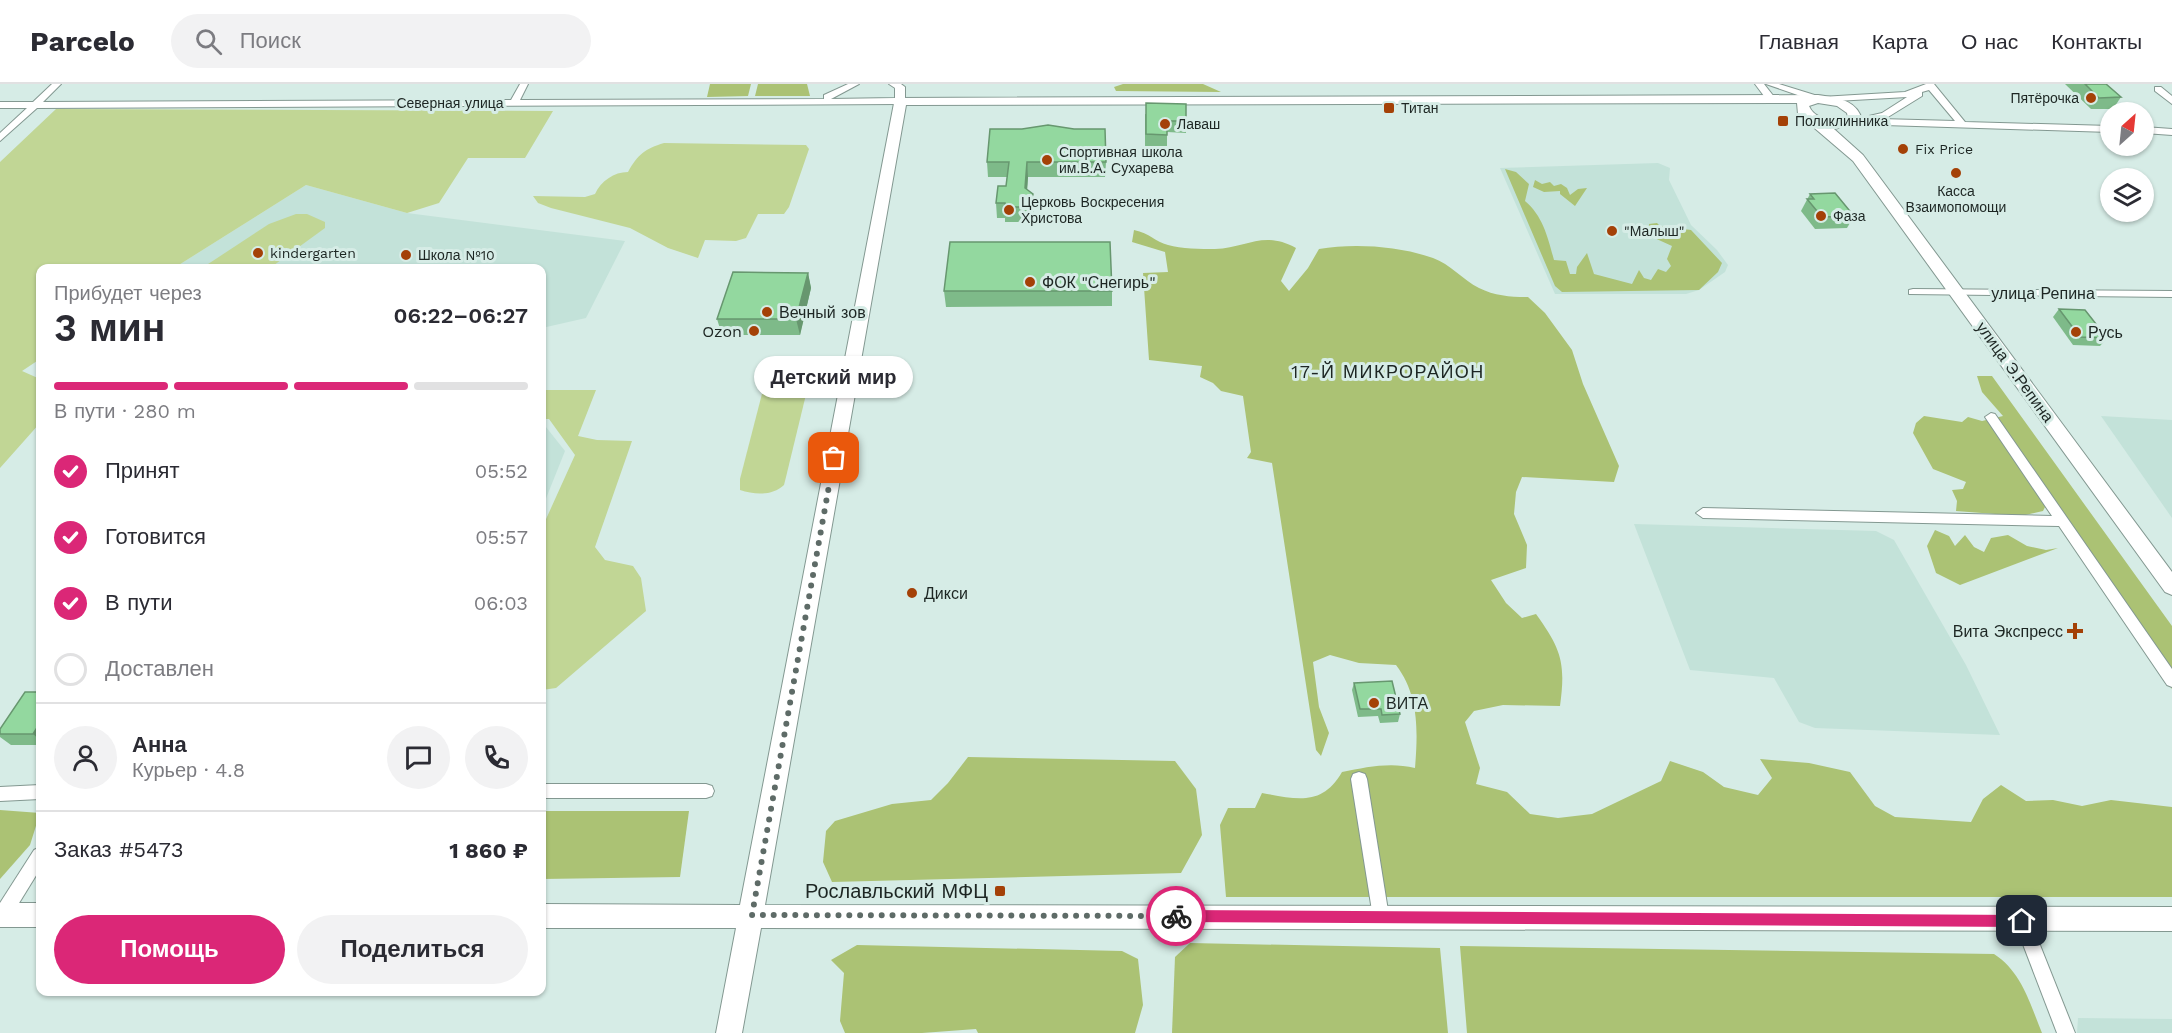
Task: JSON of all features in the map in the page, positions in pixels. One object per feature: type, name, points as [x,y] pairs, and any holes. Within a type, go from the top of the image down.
[{"type":"street","points":[[0,138],[57,84]]},
{"type":"street","points":[[514,103],[524,84]]},
{"type":"street","points":[[816,101],[855,84]]},
{"type":"street","points":[[1759,84],[1770,98]]},
{"type":"street","points":[[1770,84],[1850,108],[1855,114],[1853,121]]},
{"type":"street","points":[[1742,97],[1832,124],[1885,115],[1929,86]]},
{"type":"street","points":[[729,1033],[793,696],[897,92],[1818,99],[1906,95],[1929,86]]},
{"type":"street","points":[[1929,86],[1962,124]]},
{"type":"street","points":[[2158,89],[2172,101]]},
{"type":"street","name":"Северная улица","points":[[0,105],[816,101],[897,92]]},
{"type":"street","points":[[1814,119],[1802,108],[1804,102],[1818,99]]},
{"type":"street","name":"улица Э.Репина","points":[[1814,119],[1858,158],[2172,587]]},
{"type":"street","points":[[1853,121],[2100,129]]},
{"type":"street","name":"улица Э.Репина","points":[[1853,121],[1852,144],[1858,158]]},
{"type":"street","points":[[2154,131],[2172,132]]},
{"type":"street","name":"улица Репина","points":[[1913,292],[2172,294]]},
{"type":"street","points":[[1991,417],[2172,681]]},
{"type":"street","points":[[1703,513],[2063,521]]},
{"type":"street","points":[[1359,779],[1381,917]]},
{"type":"street","points":[[546,791],[706,791]]},
{"type":"street","points":[[0,794],[36,792]]},
{"type":"street","points":[[1,915],[36,861]]},
{"type":"street","points":[[1,915],[36,915]]},
{"type":"street","points":[[546,916],[1381,917],[2022,921],[2172,919]]},
{"type":"street","points":[[2022,921],[2066,1033]]},
{"type":"shaded area","name":"\"Малыш\"","points":[[1658,163],[1670,168],[1669,180],[1691,225],[1717,250],[1728,265],[1725,272],[1699,290],[1686,294],[1555,294],[1500,168]]},
{"type":"shaded area","name":"Школа №10","points":[[306,185],[407,213],[625,241],[586,318],[546,327],[546,264],[180,264]]},
{"type":"shaded area","points":[[2101,416],[2172,420],[2172,518]]},
{"type":"shaded area","points":[[546,427],[565,451],[546,498]]},
{"type":"shaded area","points":[[1634,524],[1876,531],[1894,540],[1966,665],[2000,735],[1815,728],[1799,722],[1774,678],[1690,670]]},
{"type":"shaded area","points":[[2078,1018],[2172,1019],[2172,1033],[2077,1033]]},
{"type":"green space","points":[[710,84],[751,84],[748,96],[707,97]]},
{"type":"green space","points":[[758,84],[807,84],[810,96],[755,96]]},
{"type":"green space","points":[[1123,84],[1203,84],[1221,92],[1116,91],[1114,87]]},
{"type":"green space","points":[[56,109],[553,111],[525,158],[468,158],[439,203],[407,213],[306,185],[180,264],[36,264],[36,362],[22,371],[36,377],[36,428],[0,468],[0,162]]},
{"type":"green space","points":[[664,143],[806,145],[809,149],[789,207],[784,214],[758,214],[746,238],[736,241],[705,240],[698,258],[668,248],[630,228],[551,208],[538,203],[533,196],[585,197],[595,194],[608,178],[628,172],[643,153]]},
{"type":"green space","points":[[1505,169],[1516,172],[1529,184],[1525,201],[1541,220],[1554,260],[1566,261],[1570,274],[1576,274],[1577,267],[1587,253],[1594,274],[1632,284],[1639,270],[1644,278],[1651,280],[1658,269],[1666,272],[1671,266],[1667,259],[1672,246],[1650,236],[1649,224],[1657,223],[1660,226],[1691,230],[1722,263],[1718,272],[1699,290],[1562,292],[1555,286]]},
{"type":"green space","points":[[1535,180],[1542,184],[1550,182],[1554,186],[1561,184],[1567,188],[1570,195],[1578,189],[1587,188],[1575,206],[1560,194],[1560,191],[1544,192],[1533,187]]},
{"type":"green space","name":"kindergarten","points":[[296,214],[307,214],[325,222],[325,228],[276,264],[208,264],[269,224]]},
{"type":"green space","points":[[1134,230],[1163,244],[1185,248],[1226,248],[1264,240],[1284,243],[1296,248],[1281,281],[1289,291],[1308,268],[1319,249],[1347,246],[1376,247],[1420,254],[1439,261],[1485,291],[1503,296],[1528,297],[1545,313],[1572,350],[1583,384],[1619,466],[1614,482],[1522,477],[1516,492],[1514,514],[1527,545],[1526,568],[1491,580],[1506,603],[1522,618],[1536,614],[1551,637],[1562,667],[1560,706],[1503,705],[1474,711],[1465,722],[1480,768],[1476,784],[1507,792],[1530,814],[1558,818],[1592,814],[1661,781],[1670,761],[1703,772],[1724,787],[1758,795],[1772,778],[1760,759],[1809,763],[1850,772],[1875,806],[1895,817],[1971,822],[1983,799],[2001,785],[2026,801],[2053,800],[2082,806],[2111,800],[2172,807],[2172,897],[1226,897],[1220,825],[1228,808],[1255,808],[1262,793],[1297,798],[1317,796],[1326,791],[1342,772],[1388,765],[1415,768],[1417,741],[1415,714],[1409,689],[1396,665],[1359,663],[1330,655],[1313,662],[1319,707],[1329,733],[1321,756],[1316,750],[1272,463],[1247,458],[1251,452],[1243,396],[1221,391],[1213,383],[1200,377],[1202,366],[1149,360],[1143,273],[1168,272],[1165,252],[1132,242]]},
{"type":"green space","points":[[778,373],[807,374],[810,378],[784,485],[763,494],[740,490],[740,479],[765,382]]},
{"type":"green space","points":[[1977,376],[1992,376],[2172,626],[2172,689],[2045,507],[2043,511],[2021,516],[1956,511],[1957,501],[1952,490],[1963,489],[1966,482],[1933,469],[1913,433],[1916,423],[1924,416],[1962,422],[1968,417],[1982,421],[2003,416],[1982,392]]},
{"type":"green space","points":[[546,390],[596,390],[578,436],[597,440],[632,441],[595,547],[605,560],[633,566],[641,578],[646,611],[556,688],[546,689],[546,519],[575,455],[549,419],[546,419]]},
{"type":"green space","points":[[1935,530],[1949,536],[1955,546],[1965,535],[1974,547],[1984,552],[1991,538],[2008,535],[2027,546],[2046,550],[2058,548],[1960,585],[1936,573],[1927,546]]},
{"type":"green space","points":[[968,757],[1175,761],[1196,789],[1202,835],[1181,873],[832,882],[823,862],[826,831],[835,821],[892,804],[931,800]]},
{"type":"green space","points":[[0,810],[36,813],[36,826],[30,845],[0,879]]},
{"type":"green space","points":[[546,811],[689,811],[680,877],[546,879]]},
{"type":"green space","points":[[1190,943],[1440,948],[1448,1033],[1172,1033],[1175,957]]},
{"type":"green space","points":[[857,945],[1122,951],[1138,959],[1143,1005],[1135,1033],[978,1033],[976,1029],[922,1033],[845,1033],[840,1021],[844,973],[831,960]]},
{"type":"green space","points":[[1460,946],[1994,954],[2004,961],[2018,979],[2042,1033],[1467,1033]]},
{"type":"building","points":[[2085,84],[2106,84],[2121,97],[2099,98]]},
{"type":"building","points":[[1146,103],[1186,104],[1186,121],[1167,121],[1167,135],[1146,134]]},
{"type":"building","points":[[1048,125],[1074,129],[1105,129],[1106,162],[1027,162],[1025,188],[1033,194],[1029,207],[1005,207],[1005,203],[996,203],[998,186],[1006,186],[1009,162],[987,162],[990,129],[1022,129]]},
{"type":"building","points":[[1835,193],[1854,216],[1822,217],[1807,199],[1814,199],[1810,194]]},
{"type":"building","name":"ФОК \"Снегирь\"","points":[[950,242],[1110,242],[1112,291],[944,291]]},
{"type":"building","points":[[733,272],[808,273],[796,319],[717,319]]},
{"type":"building","points":[[2059,309],[2085,310],[2107,338],[2080,337]]},
{"type":"building","name":"ВИТА","points":[[1392,681],[1400,714],[1382,715],[1381,709],[1360,709],[1354,683]]},
{"type":"building","points":[[25,692],[36,692],[36,729],[33,734],[0,734],[0,729]]},
{"type":"way so far","points":[[834,458],[752,915],[1176,916]]},
{"type":"place","name":"Пятёрочка","points":[[2091,98]]},
{"type":"place","name":"Титан","points":[[1389,108]]},
{"type":"place","name":"Поликлинника","points":[[1783,121]]},
{"type":"place","name":"Лаваш","points":[[1165,124]]},
{"type":"place","name":"Fix Price","points":[[1903,149]]},
{"type":"place","name":"Спортивная школа им.В.А. Сухарева","points":[[1047,160]]},
{"type":"place","name":"Касса Взаимопомощи","points":[[1956,173]]},
{"type":"place","name":"Церковь Воскресения Христова","points":[[1009,210]]},
{"type":"place","name":"Фаза","points":[[1821,216]]},
{"type":"place","name":"\"Малыш\"","points":[[1612,231]]},
{"type":"place","name":"kindergarten","points":[[258,253]]},
{"type":"place","name":"Школа №10","points":[[406,255]]},
{"type":"place","name":"ФОК \"Снегирь\"","points":[[1030,282]]},
{"type":"place","name":"Вечный зов","points":[[767,312]]},
{"type":"place","name":"Ozon","points":[[754,331]]},
{"type":"place","name":"Русь","points":[[2076,332]]},
{"type":"place","name":"Детский мир","points":[[834,458]]},
{"type":"place","name":"Дикси","points":[[912,593]]},
{"type":"place","name":"Вита Экспресс","points":[[2075,631]]},
{"type":"place","name":"ВИТА","points":[[1374,703]]},
{"type":"place","name":"Рославльский МФЦ","points":[[1000,891]]},
{"type":"district","name":"17-Й МИКРОРАЙОН","points":[[1388,371]]},
{"type":"route","points":[[1176,916],[2022,921]]}]
